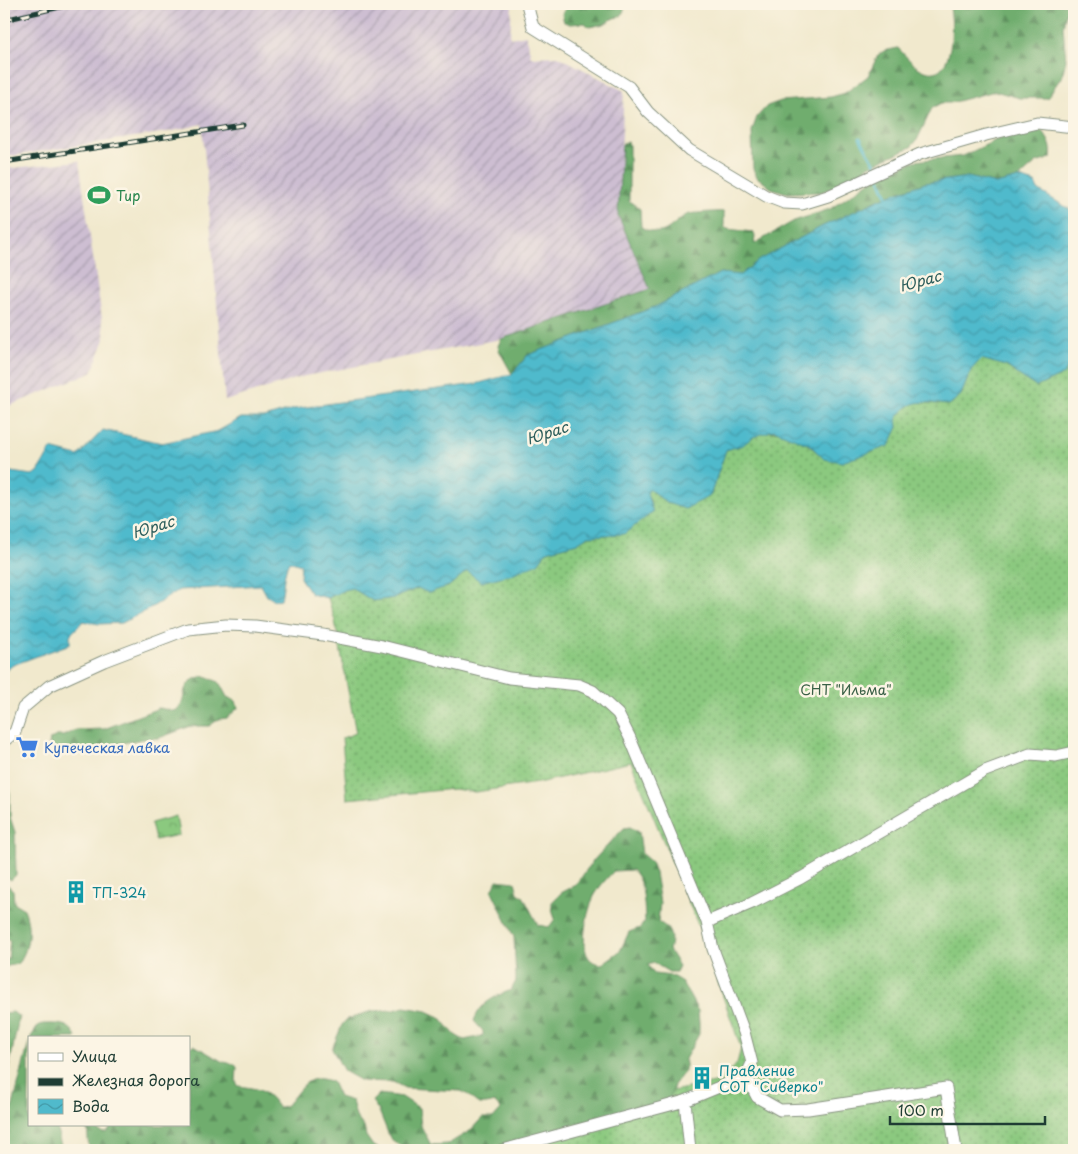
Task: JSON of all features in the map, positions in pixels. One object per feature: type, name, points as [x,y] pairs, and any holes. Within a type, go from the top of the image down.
[{"type":"street","points":[[527,4],[533,27],[629,87],[648,112],[689,150],[766,196],[784,203],[802,204],[828,196],[920,154],[986,135],[1036,124],[1074,127]]},
{"type":"street","points":[[5,738],[15,732],[23,708],[49,686],[104,661],[188,629],[226,625],[255,626],[323,635],[382,646],[509,678],[578,685],[593,691],[618,714],[630,738],[707,922],[713,949],[744,1032],[752,1063],[746,1076],[686,1101],[503,1150]]},
{"type":"street","points":[[707,922],[752,903],[801,878],[985,771],[1030,754],[1056,756],[1074,752]]},
{"type":"street","points":[[746,1076],[757,1097],[780,1110],[808,1109],[946,1088],[956,1150]]},
{"type":"street","points":[[686,1101],[690,1150]]},
{"type":"shaded area","points":[[4,4],[512,4],[510,38],[526,35],[531,57],[558,56],[624,91],[618,215],[650,289],[501,339],[305,376],[225,401],[202,124],[173,131],[4,157]]},
{"type":"shaded area","points":[[79,161],[105,339],[92,372],[4,408],[4,169]]},
{"type":"green space","points":[[568,4],[624,4],[625,8],[621,16],[604,24],[589,27],[585,23],[570,24],[564,22],[562,14]]},
{"type":"green space","points":[[949,4],[1068,4],[1063,27],[1066,60],[1062,76],[1047,98],[1020,98],[995,91],[950,103],[941,103],[932,108],[917,140],[911,147],[869,166],[847,181],[822,192],[787,193],[771,188],[757,177],[753,169],[752,131],[757,117],[767,106],[781,101],[831,97],[845,93],[868,76],[878,55],[884,51],[898,48],[917,67],[925,71],[935,72],[942,67],[947,59],[950,48],[952,23]]},
{"type":"green space","points":[[1030,129],[1040,129],[1051,146],[1051,158],[1036,163],[1019,178],[996,184],[968,177],[925,183],[887,196],[821,227],[759,260],[740,275],[720,273],[657,306],[528,355],[512,374],[499,350],[498,346],[501,339],[650,289],[618,215],[622,144],[628,142],[629,146],[629,201],[640,209],[641,227],[650,231],[663,231],[689,214],[724,212],[724,226],[727,229],[753,232],[755,236],[754,244],[794,221],[830,209],[871,181],[914,161],[963,156],[996,140]]},
{"type":"green space","name":"СНТ \"Ильма\"","points":[[1074,356],[1074,1150],[480,1150],[488,1145],[510,1144],[538,1137],[557,1128],[663,1103],[670,1097],[672,1091],[715,1083],[737,1064],[741,1048],[698,925],[631,762],[538,783],[475,792],[454,789],[347,799],[342,738],[356,733],[335,621],[328,598],[352,588],[373,601],[394,598],[418,588],[449,586],[467,571],[538,563],[547,551],[577,543],[588,536],[624,534],[651,502],[646,494],[649,489],[667,503],[710,496],[726,450],[764,432],[774,431],[801,440],[824,459],[897,418],[905,406],[916,402],[949,405],[961,395],[971,370],[981,358],[1006,366],[1036,387],[1064,374]]},
{"type":"green space","points":[[203,676],[219,682],[227,697],[236,701],[238,708],[227,718],[219,719],[209,726],[191,726],[159,738],[143,739],[61,755],[49,745],[50,739],[76,730],[104,729],[159,708],[175,711],[182,702],[189,683]]},
{"type":"green space","points":[[4,775],[10,794],[10,817],[15,832],[16,875],[11,880],[5,876],[4,870]]},
{"type":"green space","points":[[176,816],[179,835],[155,840],[151,823]]},
{"type":"green space","points":[[630,827],[639,832],[642,854],[651,862],[655,873],[660,903],[658,922],[666,927],[670,933],[669,950],[679,966],[676,972],[669,972],[654,963],[648,965],[654,974],[672,976],[682,982],[698,1011],[699,1034],[685,1059],[685,1071],[674,1085],[671,1097],[663,1103],[557,1128],[538,1137],[510,1144],[488,1145],[480,1150],[405,1150],[390,1138],[379,1111],[372,1101],[379,1094],[402,1097],[419,1108],[421,1126],[431,1145],[448,1144],[470,1131],[482,1118],[493,1118],[501,1109],[494,1102],[482,1104],[476,1102],[461,1091],[405,1088],[393,1082],[362,1081],[344,1071],[332,1049],[342,1025],[347,1019],[372,1011],[394,1010],[404,1007],[427,1011],[440,1017],[455,1035],[464,1040],[483,1036],[483,1031],[474,1021],[480,1009],[489,1001],[511,990],[516,981],[514,937],[492,891],[497,880],[515,882],[518,893],[523,896],[538,925],[549,927],[555,919],[552,902],[561,893],[576,885],[592,862],[624,828]],"holes":[[[632,870],[642,887],[645,921],[640,928],[629,932],[620,951],[602,964],[594,962],[588,957],[584,941],[586,922],[594,896],[614,871]]]},
{"type":"green space","points":[[4,882],[13,890],[14,903],[24,909],[28,923],[28,938],[25,952],[17,964],[4,967],[4,959],[8,959],[10,940],[4,939]]},
{"type":"green space","points":[[13,1012],[19,1017],[4,1093],[4,1013]]},
{"type":"green space","points":[[39,1025],[63,1025],[71,1029],[75,1036],[31,1036]]},
{"type":"green space","points":[[194,1045],[223,1062],[235,1064],[238,1086],[265,1093],[278,1107],[284,1106],[305,1084],[312,1080],[321,1079],[332,1082],[339,1097],[352,1101],[356,1117],[364,1127],[366,1136],[373,1146],[383,1150],[89,1150],[87,1127],[103,1133],[108,1132],[111,1126],[190,1126],[190,1047]]},
{"type":"green space","points":[[28,1046],[28,1126],[56,1126],[61,1146],[60,1150],[4,1150],[4,1141]]},
{"type":"water","name":"Юрас","points":[[968,177],[996,184],[1019,178],[1035,183],[1038,190],[1074,212],[1074,356],[1064,374],[1036,387],[1006,366],[981,359],[971,370],[961,395],[949,405],[920,402],[908,406],[897,418],[898,427],[889,446],[842,462],[824,459],[810,445],[774,430],[753,437],[743,445],[726,450],[710,496],[685,509],[667,503],[649,489],[647,494],[653,512],[624,534],[588,536],[577,543],[547,551],[538,563],[512,574],[481,582],[467,571],[449,586],[428,593],[418,588],[394,598],[373,601],[352,588],[328,598],[311,594],[300,578],[301,565],[289,561],[281,599],[274,600],[267,596],[261,585],[179,590],[122,623],[99,624],[83,621],[70,635],[70,644],[13,665],[4,672],[4,471],[32,475],[38,472],[51,449],[78,456],[103,430],[162,443],[218,431],[241,418],[264,418],[294,409],[476,384],[512,374],[528,355],[657,306],[720,273],[740,275],[759,260],[821,227],[887,196],[925,183]]},
{"type":"waterway","points":[[860,138],[876,166]]},
{"type":"waterway","points":[[880,179],[887,196]]},
{"type":"railway","points":[[4,20],[73,4]]},
{"type":"railway","points":[[4,162],[243,125]]},
{"type":"place","name":"Тир","points":[[99,195]]},
{"type":"place","name":"Купеческая лавка","points":[[27,747]]},
{"type":"place","name":"ТП-324","points":[[76,892]]},
{"type":"place","name":"Правление СОТ \"Сиверко\"","points":[[702,1078]]}]
